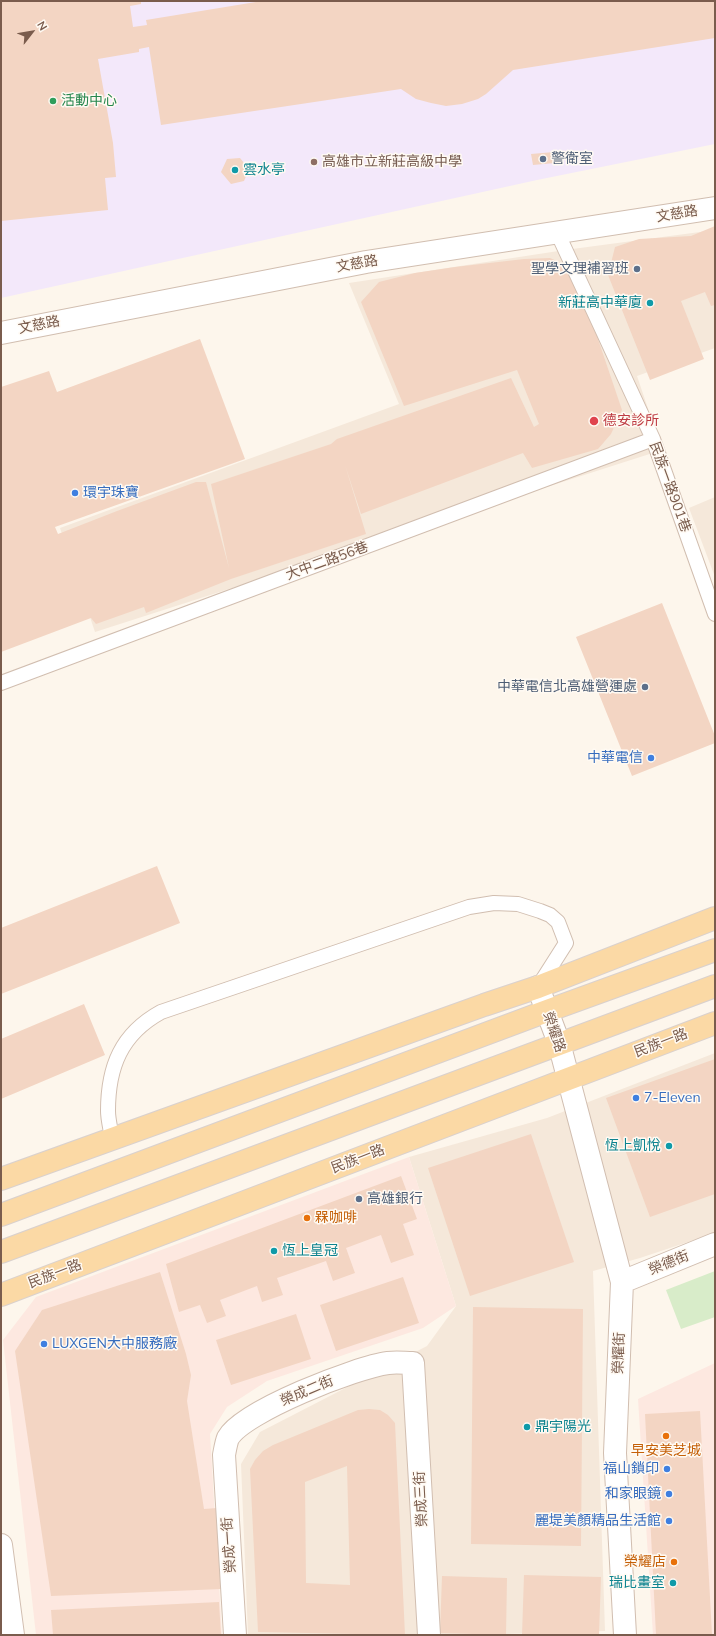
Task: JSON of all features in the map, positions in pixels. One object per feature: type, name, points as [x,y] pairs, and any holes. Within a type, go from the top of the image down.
[{"type":"main road","points":[[1,1179],[484,1005],[538,987],[715,918]]},
{"type":"main road","points":[[1,1215],[547,1010],[715,950]]},
{"type":"main road","points":[[1,1252],[715,986]]},
{"type":"main road","name":"民族一路","points":[[1,1295],[715,1023]]},
{"type":"street","name":"文慈路","points":[[1,333],[366,262],[715,208]]},
{"type":"street","name":"榮耀路","points":[[538,987],[559,1044],[568,1078]]},
{"type":"street","name":"榮耀街","points":[[568,1078],[622,1282],[615,1453],[625,1635]]},
{"type":"street","name":"榮德街","points":[[622,1282],[715,1244]]},
{"type":"street","name":"榮成二街","points":[[224,1455],[228,1437],[241,1425],[269,1408],[313,1387],[353,1373],[388,1363],[413,1363]]},
{"type":"street","name":"榮成三街","points":[[413,1363],[429,1635]]},
{"type":"street","name":"榮成一街","points":[[224,1455],[235,1635]]},
{"type":"street","points":[[1,1545],[13,1635]]},
{"type":"lane","name":"民族一路901巷","points":[[557,232],[653,439],[715,614]]},
{"type":"lane","name":"大中二路56巷","points":[[1,683],[653,439]]},
{"type":"lane","points":[[112,1139],[108,1113],[111,1074],[114,1063],[123,1046],[136,1030],[147,1020],[161,1012],[469,907],[494,903],[518,904],[550,915],[558,922],[566,943],[538,987]]},
{"type":"shaded area","name":"高雄市立新莊高級中學","points":[[1,1],[715,1],[715,144],[537,180],[1,298]]},
{"type":"shaded area","points":[[715,230],[715,348],[637,376],[662,450],[95,632],[60,528],[399,404],[349,283],[565,250]]},
{"type":"shaded area","points":[[715,497],[715,577],[689,508]]},
{"type":"shaded area","points":[[715,1053],[715,1233],[640,1258],[593,1271],[605,1631],[472,1635],[248,1635],[241,1464],[260,1432],[427,1346],[456,1306],[409,1157],[547,1118]]},
{"type":"shaded area","points":[[409,1157],[456,1306],[423,1328],[267,1381],[227,1407],[210,1434],[222,1635],[36,1635],[3,1340],[36,1297]]},
{"type":"shaded area","points":[[715,1363],[715,1635],[653,1635],[638,1399]]},
{"type":"green space","points":[[715,1271],[715,1317],[681,1329],[666,1290]]},
{"type":"building","points":[[1,1],[141,1],[141,4],[130,6],[133,27],[147,25],[146,20],[262,1],[715,1],[715,38],[513,70],[486,94],[478,99],[462,104],[446,106],[431,103],[416,99],[401,89],[161,125],[149,47],[139,49],[139,52],[98,59],[113,143],[116,177],[105,178],[108,210],[1,221]]},
{"type":"building","name":"警衛室","points":[[554,152],[555,163],[533,165],[531,154]]},
{"type":"building","name":"雲水亭","points":[[240,158],[249,169],[244,181],[231,184],[221,172],[227,159]]},
{"type":"building","name":"新莊高中華廈","points":[[715,226],[715,305],[711,306],[705,292],[681,301],[704,359],[650,380],[608,275],[615,247],[639,239],[691,236]]},
{"type":"building","points":[[550,258],[568,266],[579,283],[622,410],[611,434],[598,449],[532,468],[523,453],[361,514],[345,465],[366,534],[231,579],[146,613],[144,607],[96,624],[91,618],[1,652],[1,387],[49,371],[57,392],[200,339],[245,459],[55,527],[58,534],[196,482],[206,482],[229,568],[211,484],[331,444],[337,439],[511,378],[534,427],[539,424],[517,370],[404,406],[361,302],[379,282],[415,273],[524,259]]},
{"type":"building","name":"中華電信北高雄營運處","points":[[662,603],[715,736],[715,743],[632,776],[576,637]]},
{"type":"building","points":[[157,866],[180,923],[1,994],[1,928]]},
{"type":"building","points":[[84,1004],[105,1055],[1,1099],[1,1039]]},
{"type":"building","name":"恆上凱悅","points":[[715,1059],[715,1194],[650,1217],[606,1098]]},
{"type":"building","points":[[531,1134],[574,1262],[470,1296],[428,1168]]},
{"type":"building","name":"恆上皇冠","points":[[401,1176],[417,1219],[403,1224],[414,1255],[391,1263],[381,1235],[346,1248],[355,1273],[333,1281],[326,1261],[277,1278],[283,1295],[262,1302],[257,1286],[220,1300],[226,1316],[207,1323],[200,1305],[179,1312],[166,1264]]},
{"type":"building","points":[[160,1272],[186,1354],[191,1375],[187,1401],[204,1509],[217,1508],[222,1589],[51,1596],[15,1351],[42,1310]]},
{"type":"building","name":"恆上皇冠","points":[[403,1277],[419,1323],[336,1351],[320,1305]]},
{"type":"building","name":"鼎宇陽光","points":[[473,1307],[583,1309],[581,1546],[471,1544]]},
{"type":"building","points":[[296,1314],[311,1359],[231,1385],[216,1340]]},
{"type":"building","points":[[358,1410],[380,1410],[388,1415],[395,1423],[405,1635],[258,1632],[250,1469],[255,1460],[263,1451],[273,1445]],"holes":[[[347,1466],[350,1585],[306,1583],[305,1482]]]},
{"type":"building","points":[[700,1411],[712,1635],[656,1635],[645,1414]]},
{"type":"building","points":[[524,1575],[601,1577],[599,1635],[522,1635]]},
{"type":"building","points":[[442,1576],[507,1578],[506,1635],[440,1633]]},
{"type":"building","points":[[219,1602],[221,1635],[53,1635],[51,1610]]},
{"type":"place","name":"活動中心","points":[[53,101]]},
{"type":"place","name":"警衛室","points":[[543,159]]},
{"type":"place","name":"高雄市立新莊高級中學","points":[[314,162]]},
{"type":"place","name":"雲水亭","points":[[235,170]]},
{"type":"place","name":"聖學文理補習班","points":[[637,269]]},
{"type":"place","name":"新莊高中華廈","points":[[650,303]]},
{"type":"place","name":"德安診所","points":[[594,421]]},
{"type":"place","name":"環宇珠寶","points":[[75,493]]},
{"type":"place","name":"中華電信北高雄營運處","points":[[645,687]]},
{"type":"place","name":"中華電信","points":[[651,758]]},
{"type":"place","name":"7-Eleven","points":[[636,1098]]},
{"type":"place","name":"恆上凱悅","points":[[669,1146]]},
{"type":"place","name":"高雄銀行","points":[[359,1199]]},
{"type":"place","name":"槑咖啡","points":[[307,1218]]},
{"type":"place","name":"恆上皇冠","points":[[274,1251]]},
{"type":"place","name":"LUXGEN大中服務廠","points":[[44,1344]]},
{"type":"place","name":"鼎宇陽光","points":[[527,1427]]},
{"type":"place","name":"早安美芝城","points":[[666,1436]]},
{"type":"place","name":"福山鎖印","points":[[667,1469]]},
{"type":"place","name":"和家眼鏡","points":[[669,1494]]},
{"type":"place","name":"麗堤美顏精品生活館","points":[[669,1521]]},
{"type":"place","name":"榮耀店","points":[[674,1562]]},
{"type":"place","name":"瑞比畫室","points":[[673,1583]]}]
